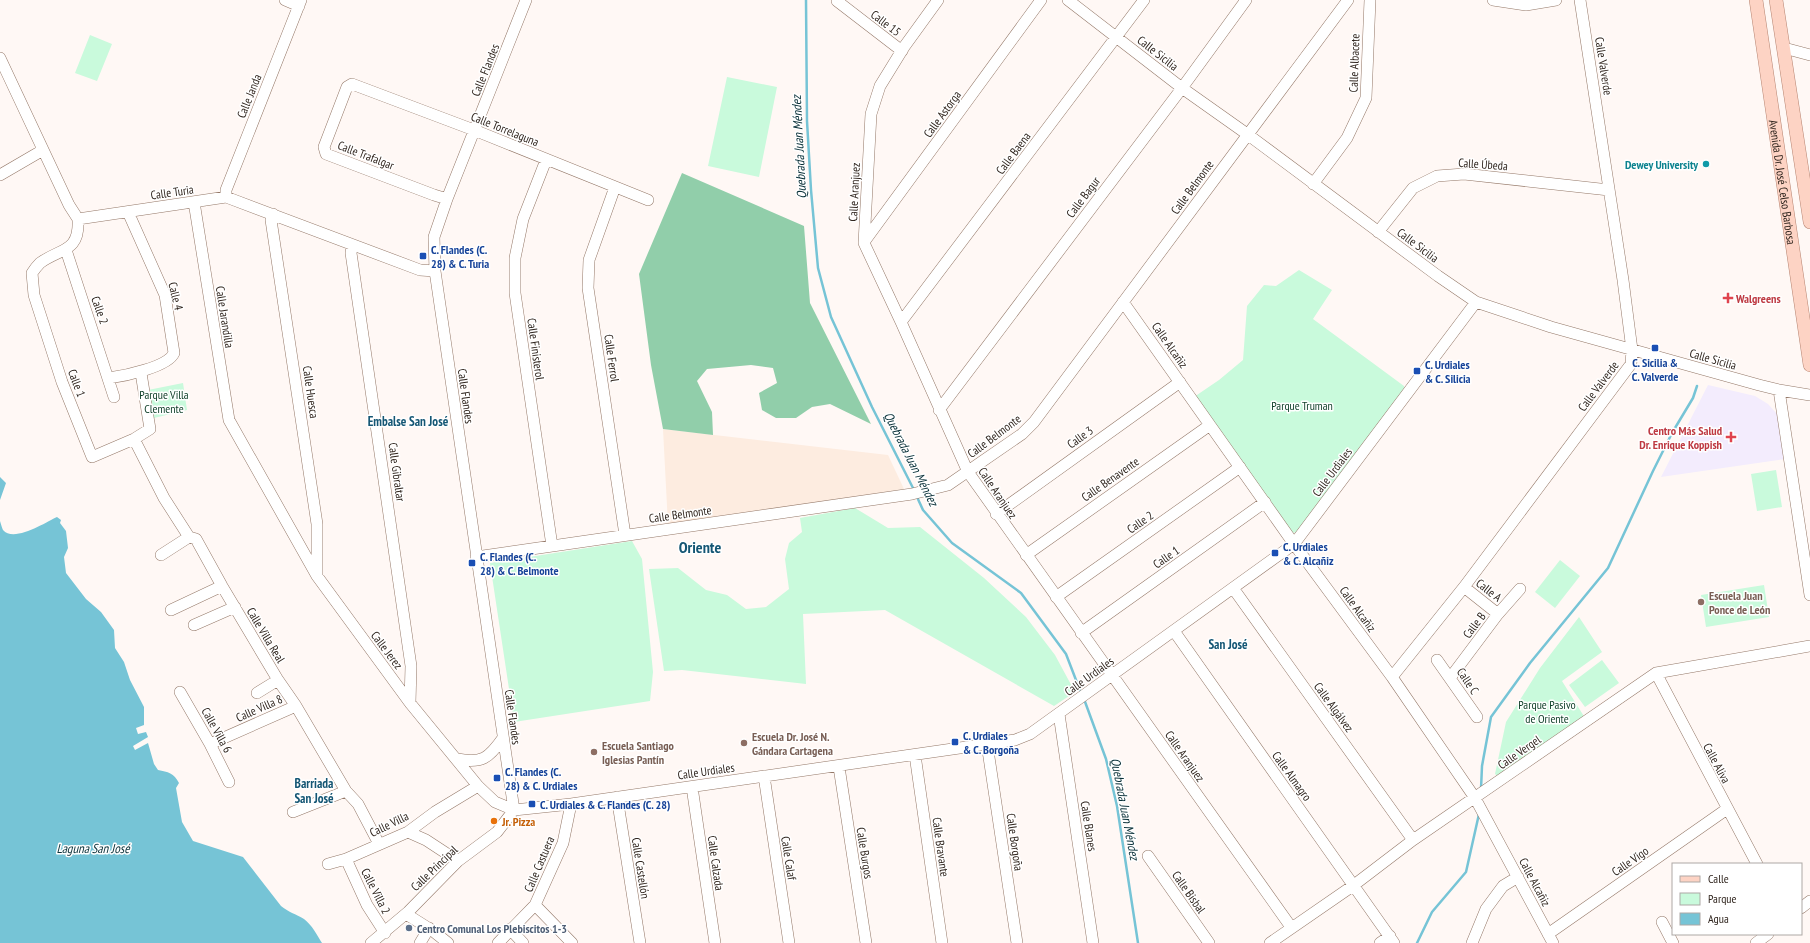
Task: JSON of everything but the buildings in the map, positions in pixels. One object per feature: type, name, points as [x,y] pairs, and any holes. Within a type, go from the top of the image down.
[{"type":"main road","points":[[1757,0],[1764,16],[1770,41],[1774,45],[1784,48]]},
{"type":"main road","name":"Avenida Dr. José Celso Barbosa","points":[[1757,0],[1810,365]]},
{"type":"main road","name":"Avenida Dr. José Celso Barbosa","points":[[1776,0],[1810,222]]},
{"type":"street","points":[[285,0],[300,3]]},
{"type":"street","name":"Calle Flandes","points":[[514,810],[435,271],[434,237],[447,199],[526,0]]},
{"type":"street","name":"Calle Aranjuez","points":[[938,0],[902,51],[880,86],[871,114],[864,243],[968,472],[996,514],[1291,927]]},
{"type":"street","name":"Calle Astorga","points":[[864,243],[1041,0]]},
{"type":"street","name":"Calle Sicilia","points":[[1068,0],[1182,88],[1247,134],[1438,276],[1476,302],[1551,327],[1632,350],[1779,390],[1810,395]]},
{"type":"street","name":"Calle Baena","points":[[901,322],[1144,0]]},
{"type":"street","name":"Calle Bagur","points":[[939,410],[1182,88],[1246,0]]},
{"type":"street","name":"Calle Belmonte","points":[[476,557],[901,495],[927,491],[948,485],[1022,434],[1034,422],[1348,0]]},
{"type":"street","name":"Calle Albacete","points":[[1313,184],[1347,138],[1366,98],[1370,0]]},
{"type":"street","points":[[1493,0],[1526,5],[1556,0]]},
{"type":"street","name":"Calle Valverde","points":[[1392,677],[1464,587],[1630,364],[1632,350],[1580,0]]},
{"type":"street","name":"Calle 15","points":[[837,1],[902,51]]},
{"type":"street","name":"Calle Janda","points":[[226,197],[226,190],[300,3]]},
{"type":"street","points":[[1784,48],[1810,55]]},
{"type":"street","points":[[0,58],[69,205],[78,219]]},
{"type":"street","name":"Calle Torrelaguna","points":[[352,84],[474,130],[648,200]]},
{"type":"street","name":"Calle Trafalgar","points":[[352,84],[347,87],[334,117],[324,147],[326,154],[447,199]]},
{"type":"street","points":[[0,175],[43,150]]},
{"type":"street","name":"Calle Finisterol","points":[[546,160],[523,219],[515,258],[515,293],[552,546]]},
{"type":"street","name":"Calle Úbeda","points":[[1378,232],[1413,188],[1437,176],[1464,174],[1609,190]]},
{"type":"street","name":"Calle Ferrol","points":[[614,187],[589,260],[588,288],[625,536]]},
{"type":"street","name":"Calle Turia","points":[[78,219],[226,197],[420,270],[435,271]]},
{"type":"street","name":"Calle Jarandilla","points":[[194,202],[228,420],[236,433]]},
{"type":"street","name":"Calle 4","points":[[128,212],[165,295],[174,353],[168,361],[141,373]]},
{"type":"street","name":"Calle Huesca","points":[[273,214],[271,220],[317,524],[316,576]]},
{"type":"street","name":"Calle 1","points":[[78,219],[79,231],[66,250],[40,264],[32,273],[34,295],[62,382],[92,457],[134,440],[150,429],[141,373]]},
{"type":"street","name":"Calle Gibraltar","points":[[352,245],[351,253],[411,666],[410,703]]},
{"type":"street","name":"Calle 2","points":[[66,250],[114,397]]},
{"type":"street","name":"Calle Alcañiz","points":[[1123,302],[1294,544],[1392,677],[1475,798],[1551,938]]},
{"type":"street","name":"Calle Urdiales","points":[[571,804],[1016,740],[1030,734],[1294,544],[1476,302]]},
{"type":"street","points":[[109,378],[141,373]]},
{"type":"street","name":"Calle 3","points":[[996,514],[1180,382]]},
{"type":"street","points":[[1779,390],[1810,595]]},
{"type":"street","name":"Calle Benavente","points":[[1026,555],[1210,425]]},
{"type":"street","name":"Calle Jerez","points":[[236,433],[316,576],[410,703],[478,786],[495,802],[514,810],[571,804]]},
{"type":"street","name":"Calle Villa Real","points":[[134,440],[164,498],[189,537],[196,539],[278,680],[296,706],[346,790],[358,804],[379,844]]},
{"type":"street","name":"Calle 2","points":[[1056,597],[1240,467]]},
{"type":"street","name":"Calle 1","points":[[1081,633],[1265,502]]},
{"type":"street","points":[[161,555],[189,537]]},
{"type":"street","points":[[171,610],[222,586]]},
{"type":"street","name":"Calle A","points":[[1464,587],[1498,614]]},
{"type":"street","name":"Calle Algálvez","points":[[1233,588],[1413,840]]},
{"type":"street","name":"Calle B","points":[[1450,678],[1498,614],[1520,589]]},
{"type":"street","points":[[194,625],[235,607]]},
{"type":"street","name":"Calle Almagro","points":[[1174,631],[1392,939]]},
{"type":"street","name":"Calle Vergel","points":[[1270,943],[1291,927],[1354,885],[1413,840],[1656,673],[1810,646]]},
{"type":"street","name":"Calle C","points":[[1437,660],[1477,717]]},
{"type":"street","name":"Calle Aliva","points":[[1656,673],[1756,863]]},
{"type":"street","points":[[257,694],[278,680]]},
{"type":"street","name":"Calle Villa 6","points":[[180,692],[210,744],[229,782]]},
{"type":"street","name":"Calle Villa 8","points":[[210,744],[296,706]]},
{"type":"street","name":"Calle Blanes","points":[[1063,711],[1094,943]]},
{"type":"street","points":[[457,759],[472,762],[486,758],[503,738]]},
{"type":"street","name":"Calle Borgoña","points":[[988,744],[1017,943]]},
{"type":"street","name":"Calle Bravante","points":[[915,754],[942,943]]},
{"type":"street","name":"Calle Burgos","points":[[839,766],[866,943]]},
{"type":"street","name":"Calle Calaf","points":[[764,776],[789,943]]},
{"type":"street","name":"Calle Villa","points":[[328,864],[346,859],[408,832],[435,812],[478,786]]},
{"type":"street","name":"Calle Calzada","points":[[692,787],[715,943]]},
{"type":"street","points":[[293,812],[346,790]]},
{"type":"street","name":"Calle Castellón","points":[[617,797],[640,943]]},
{"type":"street","name":"Calle Castuera","points":[[498,943],[535,905],[563,843],[571,804]]},
{"type":"street","name":"Calle Vigo","points":[[1551,938],[1727,809]]},
{"type":"street","name":"Calle Principal","points":[[371,943],[385,933],[406,914],[458,861],[497,832],[514,810]]},
{"type":"street","points":[[408,832],[426,840],[458,861]]},
{"type":"street","name":"Calle Bisbal","points":[[1148,856],[1210,943]]},
{"type":"street","name":"Calle Villa 2","points":[[346,859],[367,905],[377,923],[385,933]]},
{"type":"street","points":[[1472,943],[1486,909],[1503,886],[1518,877]]},
{"type":"street","points":[[1802,907],[1810,901]]},
{"type":"street","points":[[535,905],[572,943]]},
{"type":"street","points":[[406,914],[429,928],[448,943]]},
{"type":"street","points":[[1662,922],[1673,943]]},
{"type":"street","points":[[420,943],[429,928]]},
{"type":"street","points":[[510,929],[523,943]]},
{"type":"street","points":[[1756,943],[1767,935]]},
{"type":"street","points":[[1380,943],[1392,939]]},
{"type":"shaded area","name":"Centro Más Salud Dr. Enrique Koppish","points":[[1708,385],[1755,396],[1768,404],[1778,415],[1785,459],[1661,477]]},
{"type":"shaded area","points":[[663,429],[888,455],[904,489],[668,525]]},
{"type":"green space","points":[[90,35],[112,44],[97,81],[75,73]]},
{"type":"green space","points":[[727,77],[777,87],[759,177],[708,166]]},
{"type":"green space","points":[[682,173],[804,226],[810,303],[871,424],[830,404],[812,407],[796,418],[776,418],[762,410],[759,393],[777,383],[773,368],[751,365],[707,369],[697,381],[712,412],[713,435],[663,429],[651,365],[639,274]]},
{"type":"green space","name":"Parque Truman","points":[[1299,270],[1332,290],[1313,319],[1404,386],[1405,393],[1299,532],[1291,533],[1194,397],[1219,380],[1243,360],[1247,306],[1264,285],[1276,286]]},
{"type":"green space","name":"Parque Villa Clemente","points":[[183,383],[187,410],[154,418],[148,390]]},
{"type":"green space","points":[[1776,470],[1782,507],[1757,511],[1751,474]]},
{"type":"green space","points":[[855,508],[888,528],[920,527],[984,578],[1026,617],[1055,655],[1075,692],[1054,706],[885,610],[803,614],[806,684],[682,670],[664,671],[649,569],[678,568],[706,590],[727,595],[746,609],[766,607],[789,589],[785,559],[789,543],[802,532],[800,518]]},
{"type":"green space","points":[[632,541],[642,559],[653,672],[650,701],[514,722],[490,563]]},
{"type":"green space","points":[[1560,560],[1580,576],[1555,608],[1535,592]]},
{"type":"green space","points":[[1764,585],[1769,617],[1706,627],[1701,595]]},
{"type":"green space","name":"Parque Pasivo de Oriente","points":[[1579,617],[1602,652],[1562,681],[1585,718],[1500,778],[1495,774],[1506,722],[1540,668]]},
{"type":"green space","points":[[1602,660],[1619,683],[1585,707],[1569,685]]},
{"type":"water","points":[[0,477],[6,483],[0,500]]},
{"type":"water","name":"Laguna San José","points":[[57,517],[61,520],[60,523],[66,531],[68,548],[64,557],[66,573],[86,599],[101,612],[114,630],[115,648],[124,662],[130,680],[144,707],[144,725],[136,728],[138,734],[146,732],[148,737],[133,746],[135,750],[148,743],[154,764],[158,770],[165,771],[175,777],[179,783],[176,788],[182,822],[193,841],[243,857],[281,906],[307,921],[322,943],[0,943],[0,521],[3,530],[8,533],[15,534],[38,527]]},
{"type":"waterway","name":"Quebrada Juan Méndez","points":[[806,0],[807,121],[818,268],[831,317],[872,407],[914,490]]},
{"type":"waterway","points":[[1481,789],[1482,766],[1491,717],[1530,663],[1608,568],[1653,471],[1672,433],[1693,398],[1697,386]]},
{"type":"waterway","name":"Quebrada Juan Méndez","points":[[917,497],[923,510],[952,543],[1021,593],[1066,654],[1081,693]]},
{"type":"waterway","name":"Quebrada Juan Méndez","points":[[1084,699],[1106,759],[1117,806],[1138,943]]},
{"type":"waterway","points":[[1417,943],[1432,912],[1466,872],[1479,814]]},
{"type":"place","name":"Dewey University","points":[[1706,164]]},
{"type":"place","name":"C. Flandes (C. 28) & C. Turia","points":[[423,256]]},
{"type":"place","name":"Walgreens","points":[[1728,298]]},
{"type":"place","name":"C. Sicilia & C. Valverde","points":[[1655,348]]},
{"type":"place","name":"C. Urdiales & C. Silicia","points":[[1417,371]]},
{"type":"place","name":"Centro Más Salud Dr. Enrique Koppish","points":[[1731,437]]},
{"type":"place","name":"C. Urdiales & C. Alcañiz","points":[[1275,553]]},
{"type":"place","name":"C. Flandes (C. 28) & C. Belmonte","points":[[472,563]]},
{"type":"place","name":"Escuela Juan Ponce de León","points":[[1701,602]]},
{"type":"place","name":"C. Urdiales & C. Borgoña","points":[[955,742]]},
{"type":"place","name":"Escuela Dr. José N. Gándara Cartagena","points":[[744,743]]},
{"type":"place","name":"Escuela Santiago Iglesias Pantín","points":[[594,752]]},
{"type":"place","name":"C. Flandes (C. 28) & C. Urdiales","points":[[497,778]]},
{"type":"place","name":"C. Urdiales & C. Flandes (C. 28)","points":[[532,804]]},
{"type":"place","name":"Jr. Pizza","points":[[494,821]]},
{"type":"place","name":"Centro Comunal Los Plebiscitos 1-3","points":[[409,928]]},
{"type":"district","name":"Embalse San José","points":[[408,421]]},
{"type":"district","name":"Oriente","points":[[700,547]]},
{"type":"district","name":"San José","points":[[1228,644]]},
{"type":"district","name":"Barriada San José","points":[[314,790]]}]
